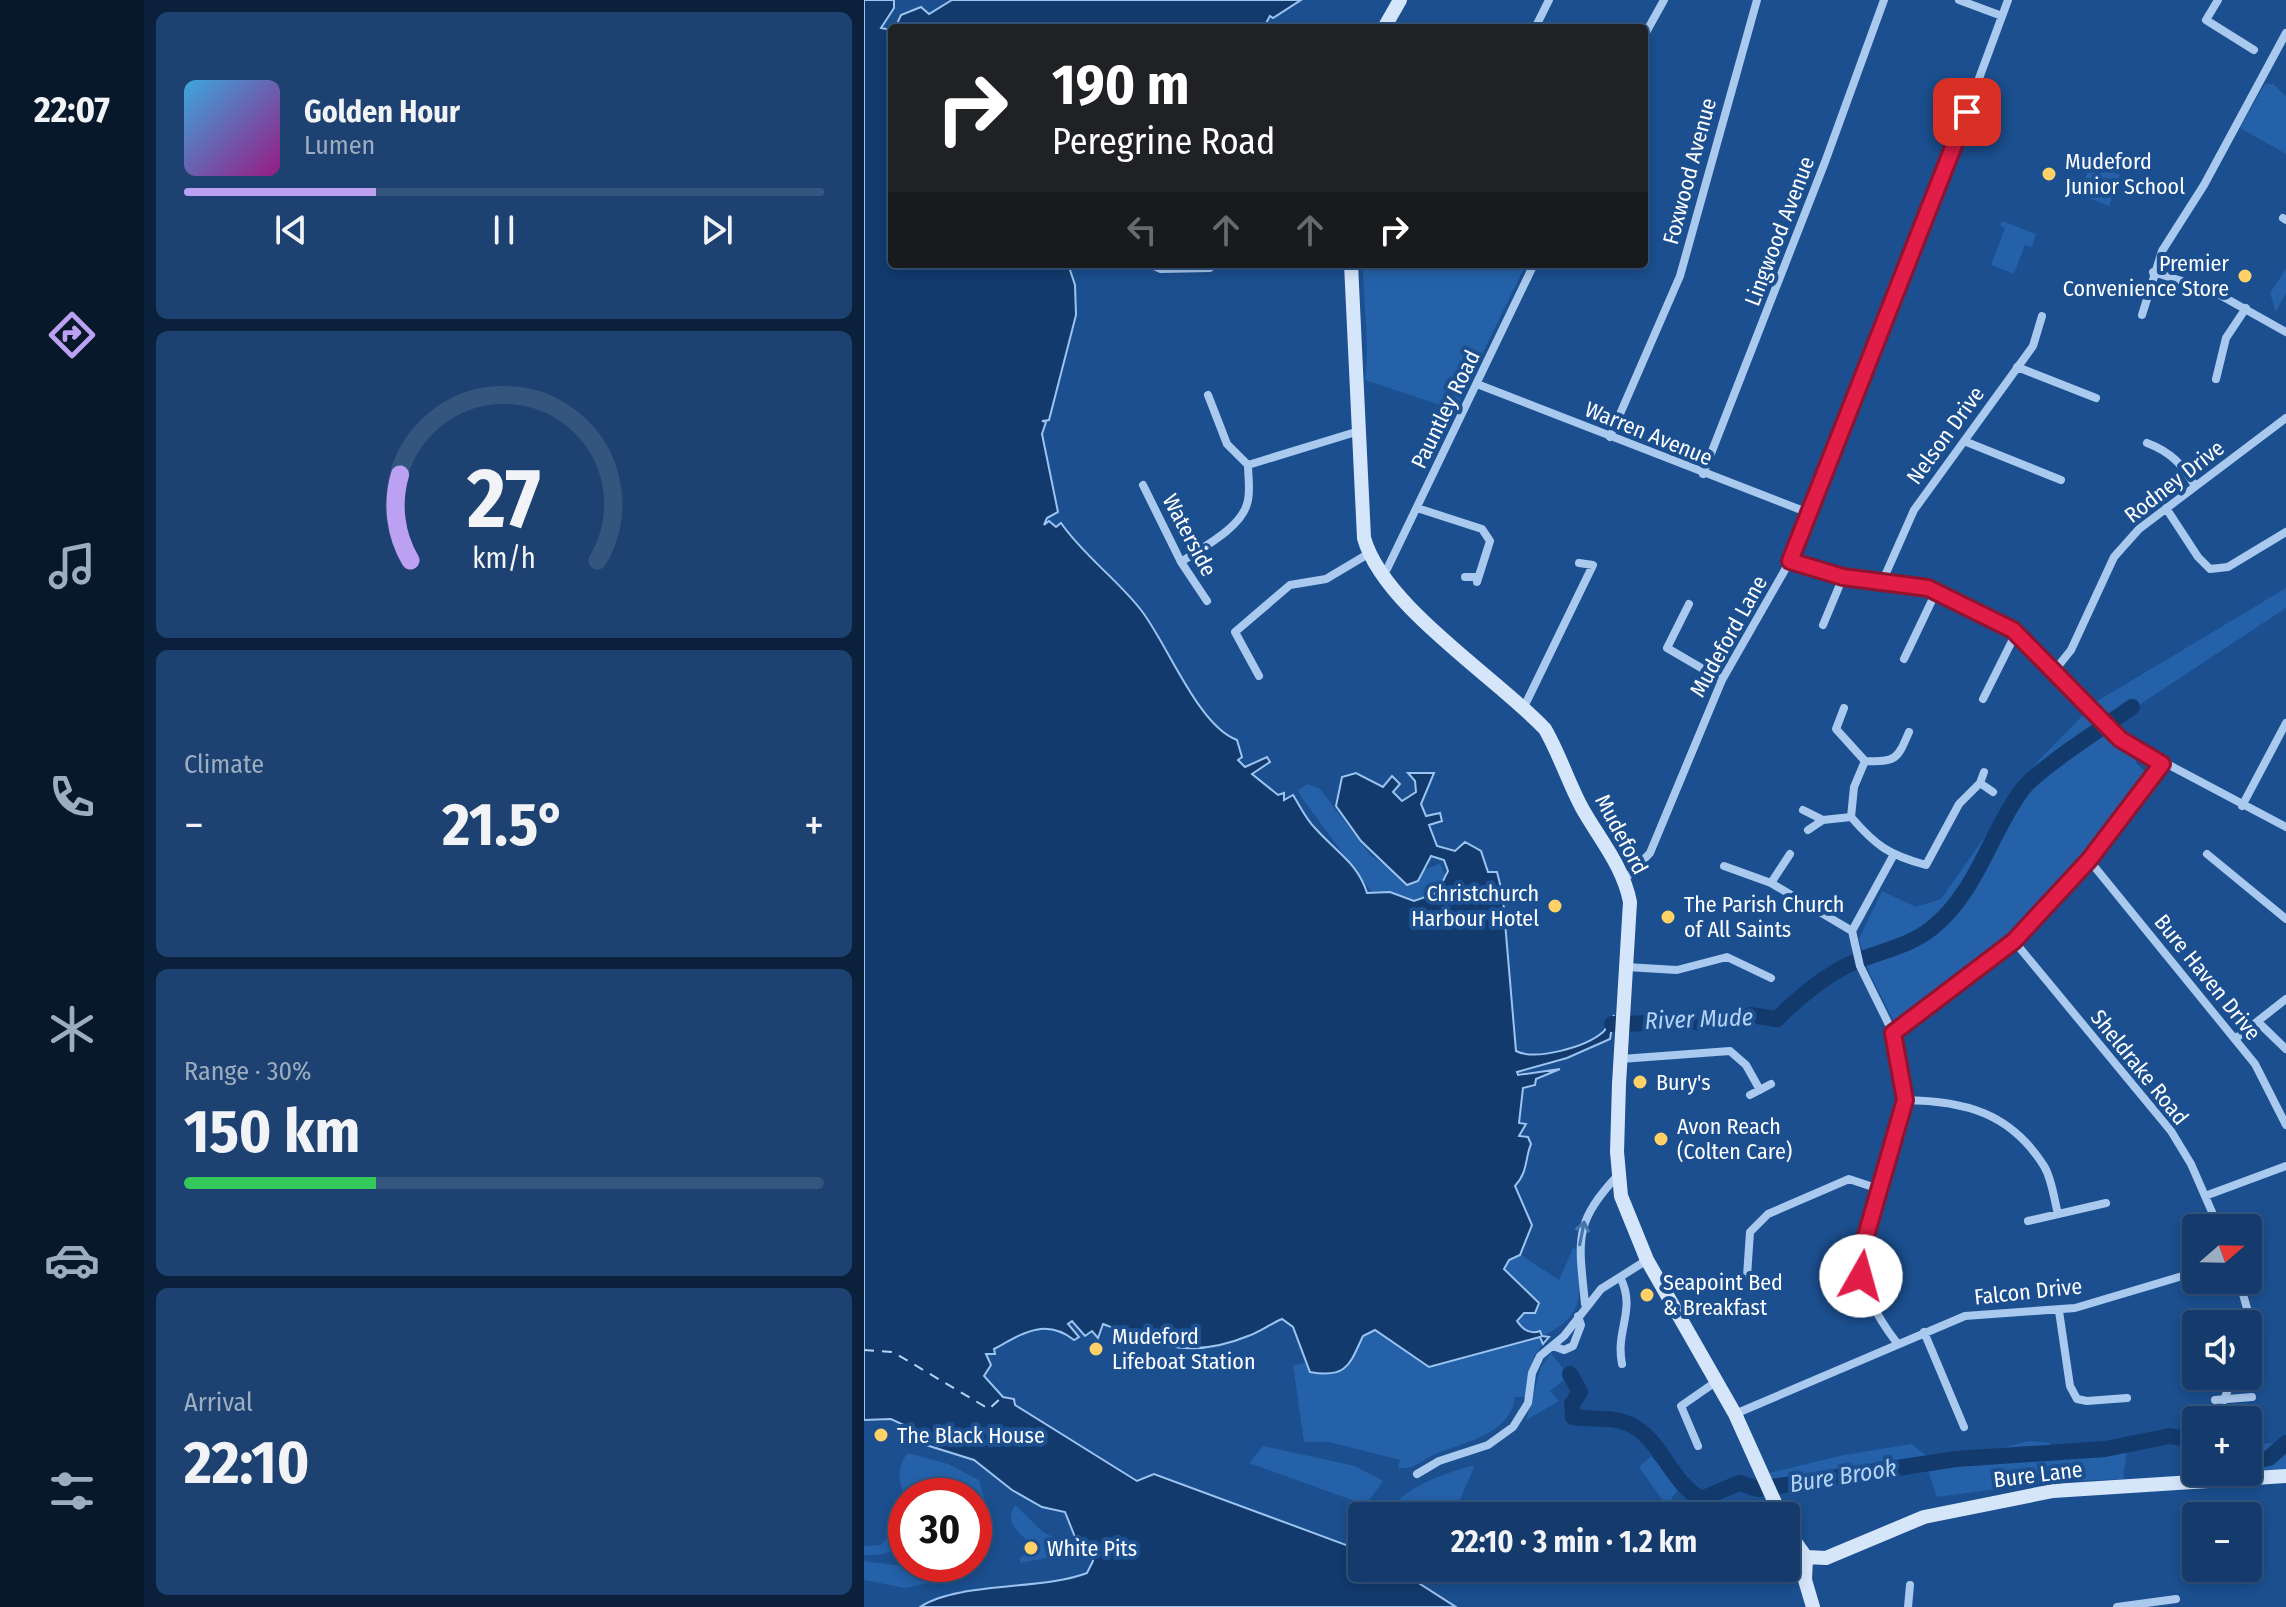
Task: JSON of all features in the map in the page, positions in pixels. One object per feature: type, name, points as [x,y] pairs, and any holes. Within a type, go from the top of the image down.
[{"type":"street","points":[[1386,24],[1400,0]]},
{"type":"street","points":[[1537,24],[1549,0]]},
{"type":"street","points":[[1648,29],[1664,0]]},
{"type":"street","name":"Foxwood Avenue","points":[[1610,437],[1680,276],[1757,0]]},
{"type":"street","name":"Lingwood Avenue","points":[[1703,474],[1825,162],[1884,0]]},
{"type":"street","points":[[1959,0],[2002,16]]},
{"type":"street","name":"Mudeford Lane","points":[[1625,879],[1644,861],[1658,838],[1722,680],[1790,561],[1921,234],[2008,0]]},
{"type":"street","points":[[2218,0],[2206,20],[2254,50]]},
{"type":"street","points":[[2142,315],[2153,272],[2173,230],[2204,185],[2286,33]]},
{"type":"street","points":[[1159,268],[1210,268]]},
{"type":"street","name":"Mudeford","points":[[1351,268],[1364,538],[1368,554],[1383,578],[1408,604],[1545,729],[1559,752],[1582,807],[1625,879],[1630,902],[1621,1059],[1621,1196],[1647,1260],[1735,1414],[1775,1502]]},
{"type":"street","name":"Pauntley Road","points":[[1387,569],[1532,268]]},
{"type":"street","points":[[2153,272],[2211,290],[2286,332]]},
{"type":"street","points":[[2216,379],[2226,338],[2246,308]]},
{"type":"street","name":"Nelson Drive","points":[[1883,580],[1914,510],[2033,346],[2042,316]]},
{"type":"street","points":[[2017,367],[2096,398]]},
{"type":"street","name":"Warren Avenue","points":[[1477,384],[1809,513]]},
{"type":"street","points":[[1181,562],[1229,528],[1243,512],[1248,499],[1248,465],[1227,444],[1208,395]]},
{"type":"street","name":"Rodney Drive","points":[[2055,670],[2071,650],[2114,557],[2139,529],[2286,418]]},
{"type":"street","points":[[1248,465],[1359,431]]},
{"type":"street","points":[[1964,441],[2061,480]]},
{"type":"street","points":[[2147,443],[2162,449],[2183,465],[2195,486]]},
{"type":"street","name":"Waterside","points":[[1143,485],[1181,562],[1207,601]]},
{"type":"street","points":[[1417,508],[1482,529],[1490,541],[1478,580],[1465,577]]},
{"type":"street","points":[[2166,508],[2198,557],[2210,569],[2228,567],[2286,532]]},
{"type":"street","points":[[1259,676],[1235,632],[1290,585],[1326,579],[1368,554]]},
{"type":"street","points":[[1790,561],[1843,577],[1883,580],[1936,592],[2016,633],[2115,733],[2162,764],[2286,827]]},
{"type":"street","points":[[1524,707],[1593,565],[1579,563]]},
{"type":"street","points":[[1823,625],[1843,577]]},
{"type":"street","points":[[1904,659],[1936,592]]},
{"type":"street","points":[[1689,604],[1667,648],[1722,680]]},
{"type":"street","points":[[1983,699],[2016,633]]},
{"type":"street","points":[[1844,708],[1836,729],[1865,761],[1890,762],[1899,755],[1909,732]]},
{"type":"street","points":[[2242,806],[2286,723]]},
{"type":"street","points":[[1865,761],[1854,787],[1851,817],[1870,839],[1893,856],[1926,865],[1959,804],[1980,783],[1984,772]]},
{"type":"street","points":[[1893,1033],[2014,941],[2089,860],[2162,764]]},
{"type":"street","points":[[1980,783],[1993,792]]},
{"type":"street","points":[[1803,810],[1823,820]]},
{"type":"street","points":[[1808,830],[1823,820],[1851,817]]},
{"type":"street","points":[[1771,883],[1790,854]]},
{"type":"street","points":[[2207,854],[2286,919]]},
{"type":"street","points":[[1893,856],[1852,931],[1859,961],[1893,1033],[1905,1100],[1861,1253],[1861,1276],[1883,1325],[1897,1343]]},
{"type":"street","name":"Bure Haven Drive","points":[[2089,860],[2235,1039],[2283,1107],[2286,1125]]},
{"type":"street","points":[[1724,866],[1771,883],[1852,931]]},
{"type":"street","name":"Sheldrake Road","points":[[2014,941],[2171,1131],[2213,1214]]},
{"type":"street","points":[[1626,967],[1677,970],[1727,957],[1771,978]]},
{"type":"street","points":[[2235,1039],[2286,999]]},
{"type":"street","name":"Bure Haven Drive","points":[[2258,1022],[2286,1049]]},
{"type":"street","points":[[1621,1059],[1730,1051],[1746,1065],[1760,1090]]},
{"type":"street","points":[[1750,1095],[1771,1084]]},
{"type":"street","points":[[1905,1100],[1949,1100],[1983,1111],[2019,1138],[2045,1168],[2058,1214]]},
{"type":"street","points":[[2205,1196],[2286,1166]]},
{"type":"street","points":[[1585,1304],[1579,1243],[1585,1220],[1593,1203],[1619,1174]]},
{"type":"street","points":[[1747,1276],[1750,1232],[1768,1214],[1849,1179],[1879,1189]]},
{"type":"street","points":[[2028,1221],[2106,1203]]},
{"type":"street","points":[[1417,1474],[1439,1461],[1488,1445],[1513,1427],[1528,1403],[1536,1363],[1585,1304],[1647,1260]]},
{"type":"street","name":"Falcon Drive","points":[[1735,1414],[1897,1343],[1981,1312],[2059,1311],[2182,1276]]},
{"type":"street","points":[[1620,1277],[1629,1301],[1619,1347],[1622,1364]]},
{"type":"street","points":[[2059,1311],[2070,1386],[2077,1399],[2127,1398]]},
{"type":"street","points":[[1553,1346],[1564,1350],[1573,1346],[1581,1325],[1578,1316]]},
{"type":"street","points":[[1924,1332],[1964,1427]]},
{"type":"street","points":[[1698,1446],[1681,1406],[1717,1381]]},
{"type":"street","points":[[2225,1390],[2219,1400],[2252,1397]]},
{"type":"street","name":"Bure Lane","points":[[1806,1557],[1826,1558],[1924,1517],[2053,1491],[2286,1476]]},
{"type":"street","points":[[1800,1549],[1806,1557],[1805,1580],[1813,1607]]},
{"type":"street","points":[[1908,1607],[1910,1585]]},
{"type":"street","points":[[2117,1607],[2176,1599]]},
{"type":"shaded area","points":[[864,0],[894,0],[894,8],[881,28],[888,29],[888,268],[1069,268],[1075,285],[1076,315],[1049,420],[1042,421],[1046,422],[1042,434],[1058,512],[1047,518],[1044,525],[1049,521],[1056,527],[1061,523],[1132,599],[1151,624],[1196,701],[1223,732],[1237,740],[1242,757],[1238,760],[1245,767],[1267,757],[1270,762],[1252,774],[1278,795],[1284,793],[1284,800],[1293,795],[1306,817],[1352,865],[1367,893],[1390,892],[1414,901],[1437,893],[1448,871],[1444,860],[1431,856],[1418,881],[1407,885],[1361,841],[1336,806],[1342,777],[1356,773],[1383,787],[1392,776],[1400,784],[1393,792],[1402,801],[1416,792],[1415,781],[1408,773],[1434,773],[1421,804],[1426,816],[1440,813],[1442,821],[1429,825],[1437,846],[1455,851],[1465,842],[1481,851],[1488,872],[1497,872],[1503,896],[1496,899],[1503,899],[1516,1051],[1525,1054],[1548,1053],[1585,1043],[1603,1032],[1614,1015],[1610,1039],[1567,1058],[1517,1072],[1518,1075],[1560,1069],[1536,1079],[1535,1085],[1523,1088],[1519,1123],[1526,1124],[1519,1136],[1528,1137],[1531,1144],[1524,1170],[1515,1186],[1532,1225],[1520,1255],[1509,1260],[1504,1269],[1539,1303],[1535,1313],[1524,1313],[1517,1321],[1527,1331],[1540,1331],[1542,1336],[1549,1337],[1543,1344],[1540,1337],[1429,1367],[1375,1330],[1363,1336],[1346,1367],[1323,1374],[1310,1372],[1293,1327],[1282,1319],[1227,1343],[1191,1348],[1157,1343],[1103,1324],[1098,1338],[1092,1331],[1085,1336],[1072,1321],[1068,1324],[1079,1337],[1074,1340],[1053,1330],[1034,1330],[994,1349],[995,1354],[986,1354],[991,1365],[984,1376],[1003,1397],[1014,1399],[1015,1405],[1137,1481],[1154,1474],[1348,1546],[1348,1582],[1417,1582],[1456,1607],[920,1607],[955,1594],[1048,1582],[1087,1573],[1093,1561],[1092,1551],[1075,1537],[1065,1512],[1042,1507],[1012,1490],[974,1460],[923,1444],[906,1426],[891,1419],[864,1420]]},
{"type":"shaded area","points":[[952,0],[1301,0],[1273,18],[1270,16],[1266,24],[897,24],[901,15],[921,7],[929,14]]},
{"type":"shaded area","points":[[2265,84],[2273,84],[2286,96],[2286,154],[2240,128]]},
{"type":"shaded area","points":[[2091,164],[2120,175],[2109,206],[2079,194]]},
{"type":"shaded area","points":[[2002,221],[2036,234],[2032,247],[2025,245],[2014,274],[1991,265],[2005,228],[2000,226]]},
{"type":"shaded area","points":[[1363,268],[1524,268],[1455,410],[1365,380],[1367,336]]},
{"type":"shaded area","points":[[2286,269],[2286,293],[2276,312],[2270,293]]},
{"type":"shaded area","points":[[2286,588],[2286,608],[2124,715],[2121,722],[2094,703]]},
{"type":"shaded area","points":[[2088,710],[2118,743],[2135,754],[2136,763],[2149,775],[2087,856],[2011,938],[1896,1026],[1869,972],[1859,939],[1882,891],[1916,907],[1941,899],[2038,761]]},
{"type":"shaded area","points":[[1308,784],[1320,789],[1371,856],[1405,877],[1440,864],[1450,887],[1429,905],[1375,897],[1302,798],[1298,790]]},
{"type":"shaded area","points":[[1523,1088],[1519,1123],[1526,1124],[1519,1136],[1528,1137],[1530,1149],[1527,1150],[1524,1176],[1515,1186],[1532,1225],[1521,1255],[1559,1280],[1573,1248],[1576,1249],[1578,1302],[1567,1321],[1542,1336],[1543,1344],[1534,1356],[1526,1397],[1515,1397],[1512,1410],[1505,1420],[1485,1435],[1404,1468],[1398,1468],[1400,1460],[1329,1442],[1304,1442],[1293,1365],[1305,1363],[1293,1327],[1282,1320],[1232,1342],[1192,1348],[1147,1340],[1103,1324]]},
{"type":"shaded area","points":[[1551,1353],[1569,1376],[1550,1391],[1559,1401],[1526,1420],[1541,1367]]},
{"type":"shaded area","points":[[2029,1441],[2050,1443],[2051,1447],[2123,1444],[2127,1449],[2123,1479],[2051,1482],[1937,1497],[1925,1462],[1776,1484],[1769,1473],[1844,1455],[1911,1444],[1931,1459],[1989,1451]]},
{"type":"shaded area","points":[[2286,1442],[2286,1469],[2262,1471],[2262,1444]]},
{"type":"shaded area","points":[[1263,1446],[1355,1466],[1383,1481],[1368,1502],[1358,1502],[1249,1463]]},
{"type":"shaded area","points":[[908,1453],[948,1464],[975,1478],[900,1478],[902,1463]]},
{"type":"shaded area","points":[[1651,1456],[1679,1488],[1670,1501],[1663,1501],[1639,1467]]},
{"type":"shaded area","points":[[1475,1465],[1459,1502],[1396,1502],[1413,1489]]},
{"type":"shaded area","points":[[1015,1505],[1043,1532],[1055,1538],[1059,1549],[1056,1556],[1020,1563],[1020,1558],[1029,1552],[1032,1545],[1012,1523]]},
{"type":"shaded area","points":[[888,1536],[888,1551],[864,1555],[864,1546],[881,1545]]},
{"type":"shaded area","points":[[864,1561],[888,1564],[888,1582],[934,1582],[905,1588],[864,1580]]},
{"type":"waterway","name":"River Mude","points":[[1612,1024],[1732,1021],[1750,1015],[1777,1019],[1840,969],[1922,935],[1960,898],[2010,808],[2029,782],[2132,707]]},
{"type":"waterway","name":"Bure Brook","points":[[1570,1374],[1580,1392],[1572,1404],[1573,1417],[1615,1420],[1640,1431],[1658,1449],[1681,1482],[1701,1499],[1739,1483],[1758,1489],[1956,1459],[2105,1449],[2170,1436],[2182,1438]]},
{"type":"waterway","name":"Bure Brook","points":[[2262,1459],[2269,1458],[2286,1443]]},
{"type":"ferry route","points":[[864,1350],[893,1352],[989,1409],[1002,1397]]},
{"type":"place","name":"Mudeford Junior School","points":[[2049,174]]},
{"type":"place","name":"Premier Convenience Store","points":[[2245,276]]},
{"type":"place","name":"Christchurch Harbour Hotel","points":[[1555,906]]},
{"type":"place","name":"The Parish Church of All Saints","points":[[1668,917]]},
{"type":"place","name":"Bury's","points":[[1640,1082]]},
{"type":"place","name":"Avon Reach (Colten Care)","points":[[1661,1139]]},
{"type":"place","name":"Seapoint Bed & Breakfast","points":[[1647,1295]]},
{"type":"place","name":"Mudeford Lifeboat Station","points":[[1096,1349]]},
{"type":"place","name":"The Black House","points":[[881,1435]]},
{"type":"place","name":"White Pits","points":[[1031,1548]]},
{"type":"route","points":[[1861,1276],[1861,1253],[1905,1100],[1893,1033],[2014,941],[2089,860],[2162,764],[2120,739],[2072,686],[2013,630],[1928,588],[1843,577],[1790,561],[1917,246],[1967,112]]}]
